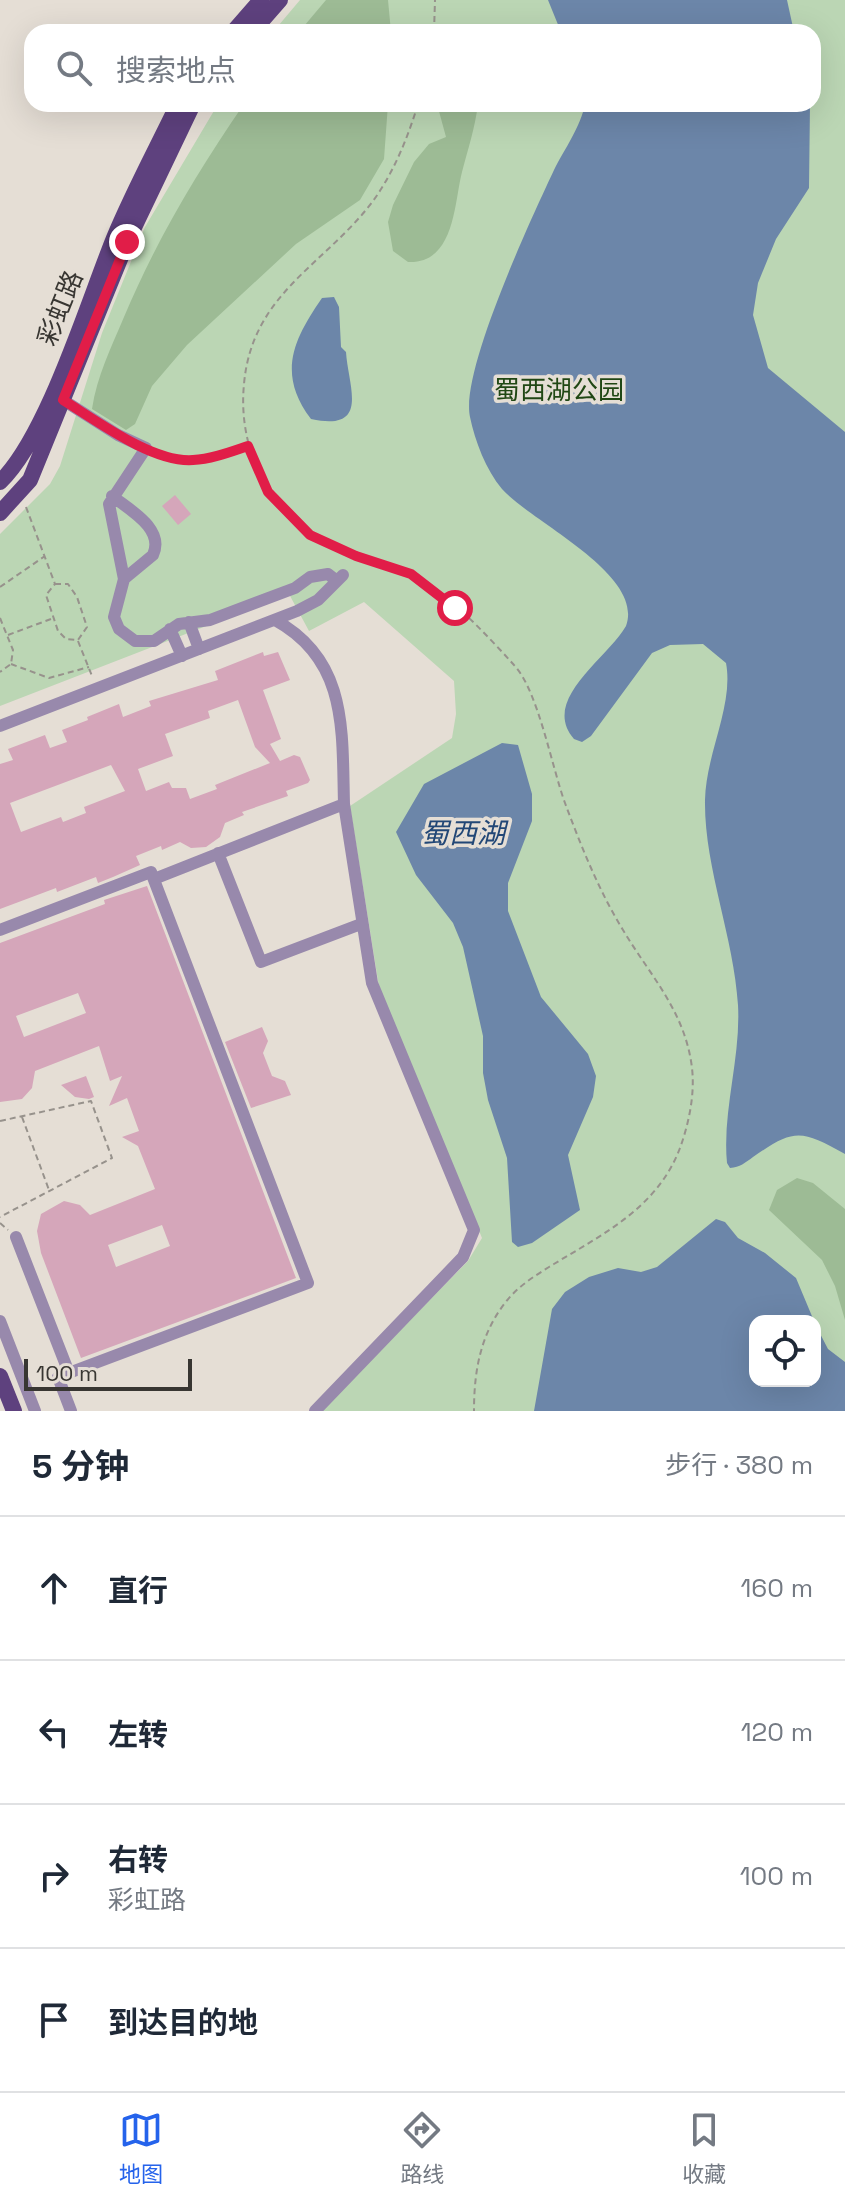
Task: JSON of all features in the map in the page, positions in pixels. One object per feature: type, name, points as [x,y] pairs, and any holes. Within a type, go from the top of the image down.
[{"type":"main road","points":[[240,24],[261,0]]},
{"type":"main road","points":[[259,24],[280,0]]},
{"type":"main road","name":"彩虹路","points":[[0,482],[13,470],[53,392],[116,233],[174,112]]},
{"type":"main road","name":"彩虹路","points":[[0,513],[30,480],[127,242],[189,112]]},
{"type":"main road","points":[[0,1376],[14,1411]]},
{"type":"street","points":[[0,726],[275,620],[318,600],[340,578],[326,573],[318,574],[295,588],[210,620],[189,622],[170,629],[161,638],[142,643],[119,629],[114,612],[124,579],[109,510],[112,496],[146,448],[63,400]]},
{"type":"street","points":[[112,496],[147,524],[155,537],[153,555],[124,579]]},
{"type":"street","points":[[275,620],[311,645],[335,695],[340,718],[344,804],[372,983],[474,1230],[463,1257],[315,1411]]},
{"type":"street","points":[[189,622],[199,649]]},
{"type":"street","points":[[170,629],[182,656]]},
{"type":"street","points":[[154,879],[344,804]]},
{"type":"street","points":[[218,853],[261,962],[361,924]]},
{"type":"street","points":[[0,930],[151,872],[308,1283],[58,1377],[71,1411]]},
{"type":"street","points":[[16,1237],[69,1373]]},
{"type":"street","points":[[0,1321],[35,1411]]},
{"type":"path","points":[[434,24],[435,0]]},
{"type":"path","points":[[415,112],[398,159],[373,200],[294,279],[261,323],[244,382],[243,415],[248,446],[268,492],[291,520],[310,535],[335,547],[383,562],[430,586],[518,668],[527,686],[564,802],[605,900],[665,991],[687,1039],[693,1073],[691,1108],[674,1164],[660,1185],[620,1224],[525,1282],[506,1301],[489,1327],[479,1353],[474,1381],[474,1411]]},
{"type":"path","points":[[146,448],[191,461],[248,446]]},
{"type":"path","points":[[20,491],[55,584]]},
{"type":"path","points":[[0,587],[45,556]]},
{"type":"path","points":[[55,584],[46,595],[53,618],[63,637],[78,640]]},
{"type":"path","points":[[55,584],[68,584],[77,597],[87,627],[78,640]]},
{"type":"path","points":[[0,618],[13,650],[11,664],[0,672]]},
{"type":"path","points":[[7,635],[53,618]]},
{"type":"path","points":[[78,640],[97,688]]},
{"type":"path","points":[[11,664],[49,678],[74,674],[89,667]]},
{"type":"path","points":[[0,1121],[91,1101],[112,1158],[0,1217]]},
{"type":"path","points":[[22,1116],[49,1191]]},
{"type":"green space","name":"蜀西湖公园","points":[[300,0],[845,0],[845,1411],[321,1411],[468,1261],[482,1238],[379,987],[350,806],[452,738],[456,714],[454,681],[364,602],[309,631],[289,594],[0,706],[0,534],[50,484],[60,466],[102,333],[145,227],[213,112],[821,112],[821,24],[280,24]]},
{"type":"green space","points":[[326,0],[388,0],[390,24],[306,24]]},
{"type":"green space","points":[[239,112],[387,112],[384,159],[360,200],[296,244],[187,345],[152,386],[135,424],[126,430],[92,409],[101,374],[136,289],[210,155]]},
{"type":"green space","points":[[439,112],[476,112],[454,215],[444,243],[423,260],[408,262],[393,251],[388,222],[393,205],[414,162],[429,144],[446,137]]},
{"type":"green space","points":[[797,1178],[813,1183],[845,1209],[845,1320],[835,1286],[822,1260],[769,1210],[777,1190]]},
{"type":"water","points":[[548,0],[787,0],[792,24],[558,24]]},
{"type":"water","points":[[583,112],[810,112],[809,188],[776,239],[758,283],[753,315],[768,368],[845,432],[845,1154],[818,1140],[798,1136],[779,1141],[740,1166],[730,1168],[727,1163],[727,1124],[737,1045],[738,1005],[731,954],[709,851],[705,800],[726,696],[726,663],[703,644],[670,645],[652,653],[591,736],[582,742],[574,739],[566,724],[565,710],[571,695],[626,626],[627,607],[619,587],[603,569],[502,489],[486,464],[472,426],[470,395],[486,331],[530,222]]},
{"type":"water","points":[[334,297],[339,307],[341,347],[346,352],[352,403],[342,419],[311,419],[294,387],[293,357],[303,328],[322,298]]},
{"type":"water","name":"蜀西湖","points":[[502,743],[518,745],[532,794],[532,821],[508,883],[508,911],[541,997],[588,1054],[596,1076],[593,1097],[568,1155],[580,1210],[532,1243],[518,1247],[512,1242],[507,1158],[488,1100],[483,1073],[483,1036],[463,947],[453,923],[416,875],[396,832],[424,784]]},
{"type":"water","points":[[716,1219],[725,1222],[738,1238],[765,1253],[796,1278],[811,1315],[749,1315],[749,1387],[821,1387],[821,1336],[828,1349],[845,1362],[845,1411],[534,1411],[552,1309],[565,1292],[589,1277],[618,1268],[641,1272],[657,1267]]},
{"type":"building","points":[[175,495],[191,514],[178,525],[162,506]]},
{"type":"building","points":[[263,652],[264,656],[278,652],[290,680],[263,690],[281,739],[270,744],[280,761],[294,755],[300,757],[310,780],[308,783],[286,791],[288,796],[242,812],[244,815],[225,823],[220,837],[206,847],[191,848],[180,842],[162,850],[161,846],[136,856],[140,865],[98,883],[96,877],[0,909],[0,764],[13,760],[8,749],[45,735],[50,748],[67,742],[62,730],[88,720],[87,717],[119,704],[123,717],[151,706],[149,701],[218,680],[215,671]],"holes":[[[238,700],[255,747],[270,763],[215,785],[217,789],[190,799],[186,788],[172,788],[169,782],[146,791],[138,769],[173,756],[165,734],[210,718],[208,711]],[[111,765],[125,791],[84,807],[86,813],[63,822],[61,817],[21,832],[10,803]]]},
{"type":"building","points":[[147,886],[296,1278],[81,1358],[41,1253],[37,1231],[41,1214],[64,1201],[80,1205],[90,1215],[155,1189],[138,1146],[122,1137],[139,1131],[127,1098],[109,1106],[122,1076],[110,1081],[99,1046],[35,1071],[32,1088],[22,1099],[0,1102],[0,943],[105,904],[104,900]],"holes":[[[78,993],[86,1013],[24,1037],[16,1016]],[[162,1225],[170,1246],[116,1267],[108,1245]]]},
{"type":"building","points":[[262,1027],[268,1041],[263,1053],[272,1076],[285,1081],[291,1095],[251,1108],[225,1042]]},
{"type":"building","points":[[86,1076],[94,1097],[89,1099],[75,1097],[61,1085]]},
{"type":"route","points":[[127,242],[63,400],[118,435],[176,459],[191,461],[211,458],[248,446],[268,492],[291,520],[310,535],[356,556],[383,562],[411,574],[455,608]]}]
